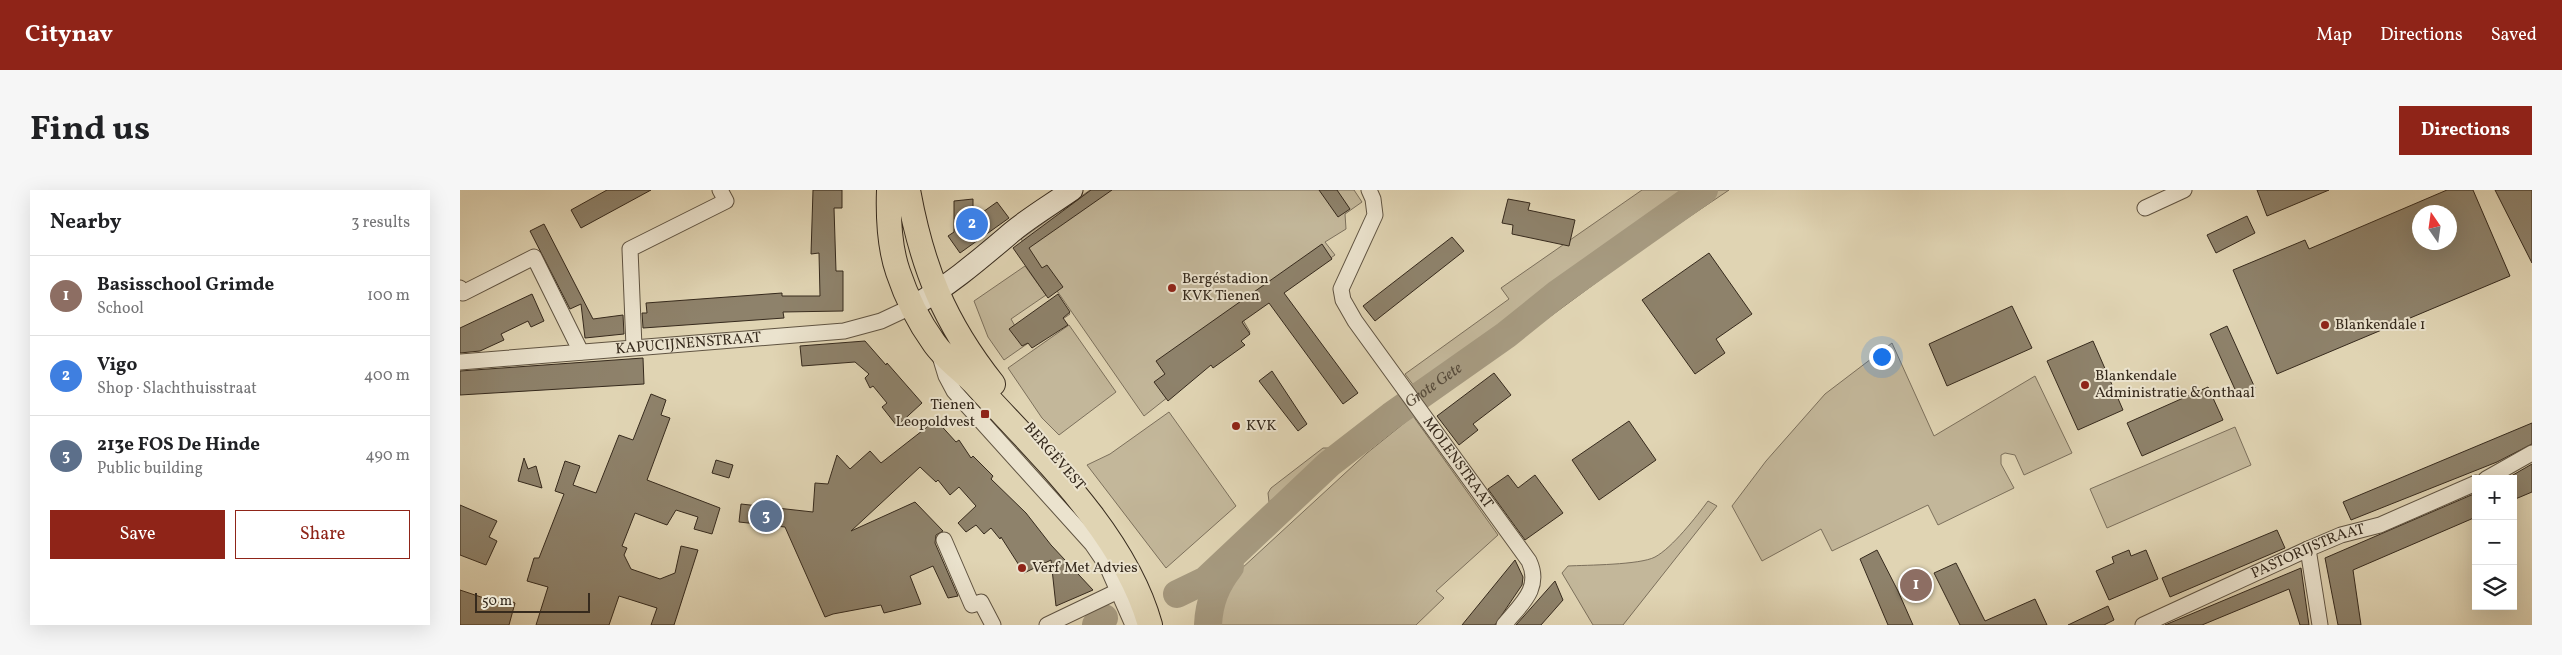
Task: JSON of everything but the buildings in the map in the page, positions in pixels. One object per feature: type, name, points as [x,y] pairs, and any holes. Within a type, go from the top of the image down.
[{"type":"main road","name":"BERGÉVEST","points":[[889,190],[888,221],[895,263],[913,306],[938,347],[1019,433],[1101,528],[1133,579],[1150,625]]},
{"type":"main road","name":"BERGÉVEST","points":[[913,197],[922,258],[936,293],[956,331],[978,366],[1112,525],[1152,589],[1167,625]]},
{"type":"street","points":[[634,347],[630,249],[726,201],[720,190]]},
{"type":"street","points":[[913,306],[936,293],[976,264],[1013,231],[1072,190]]},
{"type":"street","name":"MOLENSTRAAT","points":[[1369,190],[1373,199],[1375,215],[1342,289],[1344,300],[1355,321],[1529,561],[1533,570],[1534,580],[1528,594],[1504,625]]},
{"type":"street","points":[[2145,208],[2184,190]]},
{"type":"street","points":[[460,288],[463,293],[534,257],[581,352]]},
{"type":"street","name":"KAPUCIJNENSTRAAT","points":[[460,362],[844,331],[881,321],[913,306]]},
{"type":"street","name":"BERGÉVEST","points":[[938,347],[946,376],[954,391],[1084,534],[1107,566],[1133,625]]},
{"type":"street","points":[[2493,475],[2532,453]]},
{"type":"street","name":"PASTORIJSTRAAT","points":[[2149,624],[2308,549],[2341,535],[2380,525],[2472,485]]},
{"type":"street","points":[[944,540],[972,605],[981,602],[993,625]]},
{"type":"street","points":[[2308,549],[2320,625]]},
{"type":"street","points":[[1047,625],[1118,591]]},
{"type":"shaded area","name":"Bergéstadion KVK Tienen","points":[[1090,190],[1354,190],[1362,202],[1345,214],[1346,229],[1325,242],[1335,255],[1243,320],[1250,332],[1144,416],[1021,239]]},
{"type":"shaded area","points":[[1642,190],[1729,190],[1643,248],[1536,327],[1527,311],[1417,390],[1405,374],[1509,299],[1501,288]]},
{"type":"shaded area","points":[[1025,266],[1046,295],[1011,319],[1015,326],[1058,297],[1070,314],[1004,360],[988,337],[974,301]]},
{"type":"shaded area","points":[[1069,325],[1116,392],[1059,435],[1042,418],[1008,368]]},
{"type":"shaded area","points":[[1892,343],[1934,436],[2035,376],[2072,453],[2024,475],[2015,455],[2005,453],[2001,455],[2001,464],[2014,488],[1938,525],[1928,505],[1832,551],[1821,529],[1762,561],[1732,506],[1766,461],[1825,394]]},
{"type":"shaded area","points":[[1169,412],[1236,506],[1166,568],[1087,465],[1110,454]]},
{"type":"shaded area","points":[[1413,416],[1498,535],[1436,591],[1444,598],[1416,625],[1218,625],[1218,598],[1228,581],[1367,453]]},
{"type":"shaded area","points":[[2235,427],[2251,465],[2107,528],[2090,489]]},
{"type":"shaded area","points":[[1323,448],[1337,448],[1312,471],[1269,502],[1268,493],[1271,488]]},
{"type":"shaded area","points":[[1708,501],[1717,506],[1623,625],[1593,625],[1562,573],[1568,566],[1638,562],[1655,557],[1662,553],[1676,539]]},
{"type":"waterway","name":"Grote Gete","points":[[1177,594],[1206,580],[1329,464],[1391,416],[1506,335],[1557,294],[1704,190]]},
{"type":"waterway","points":[[1208,625],[1214,594],[1230,567]]},
{"type":"waterway","name":"Grote Gete","points":[[1096,625],[1104,618]]},
{"type":"place","name":"Vigo","points":[[972,224]]},
{"type":"place","name":"Bergéstadion KVK Tienen","points":[[1172,288]]},
{"type":"place","name":"Blankendale 1","points":[[2325,325]]},
{"type":"place","name":"Blankendale Administratie & onthaal","points":[[2085,385]]},
{"type":"place","name":"Tienen Leopoldvest","points":[[985,414]]},
{"type":"place","name":"KVK","points":[[1236,426]]},
{"type":"place","name":"213e FOS De Hinde","points":[[766,516]]},
{"type":"place","name":"Verf Met Advies","points":[[1022,568]]},
{"type":"place","name":"Basisschool Grimde","points":[[1916,585]]}]
